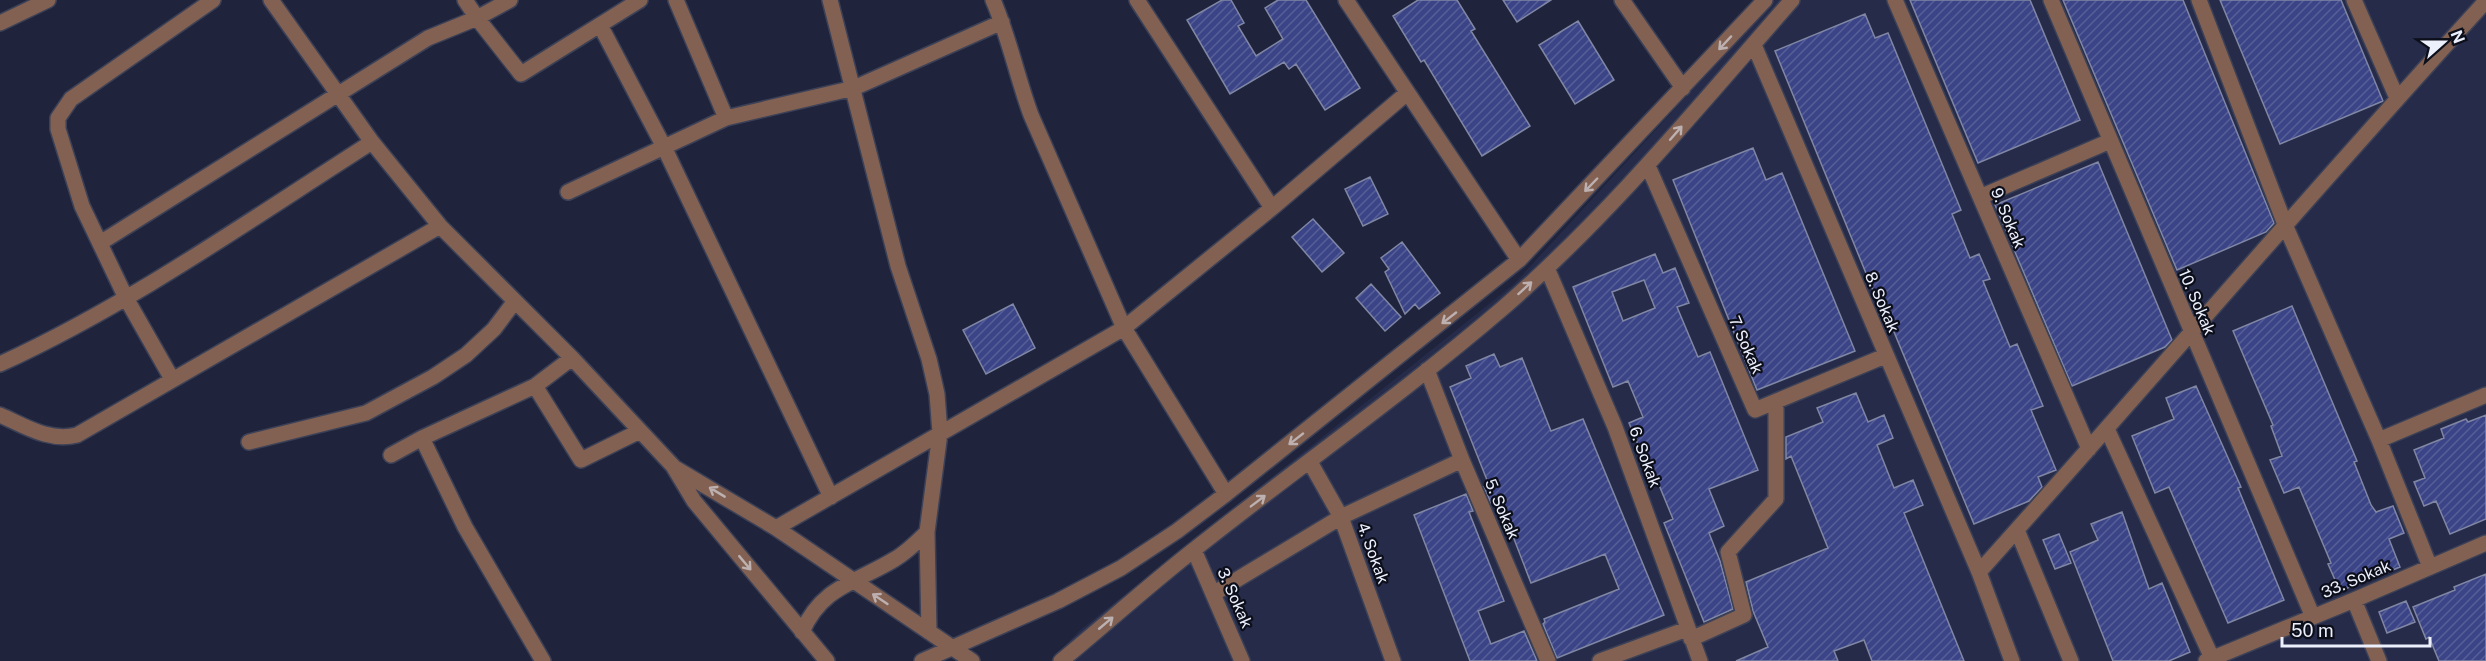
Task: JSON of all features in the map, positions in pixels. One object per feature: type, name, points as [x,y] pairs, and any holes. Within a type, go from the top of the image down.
[{"type":"street","points":[[0,23],[48,0]]},
{"type":"street","points":[[172,379],[126,298],[82,206],[58,129],[58,118],[71,99],[213,0]]},
{"type":"street","points":[[271,0],[372,142],[440,226],[572,358],[673,466],[694,501],[826,661]]},
{"type":"street","points":[[465,0],[521,74],[640,0]]},
{"type":"street","points":[[100,243],[428,38],[477,18],[510,0]]},
{"type":"street","points":[[676,0],[726,118]]},
{"type":"street","points":[[993,0],[1031,115],[1124,328],[1226,494]]},
{"type":"street","points":[[1137,0],[1272,208]]},
{"type":"street","points":[[1346,0],[1519,260]]},
{"type":"street","points":[[1622,0],[1683,88]]},
{"type":"street","points":[[922,661],[1058,601],[1121,568],[1177,531],[1226,494],[1519,260],[1765,0]]},
{"type":"street","points":[[1061,661],[1194,550],[1310,462],[1503,308],[1547,268],[1648,166],[1792,0]]},
{"type":"street","name":"9. Sokak","points":[[1895,0],[2090,449]]},
{"type":"street","name":"10. Sokak","points":[[2051,0],[2313,616]]},
{"type":"street","points":[[2199,0],[2286,227],[2379,440],[2430,567]]},
{"type":"street","points":[[2354,0],[2397,98]]},
{"type":"street","points":[[833,1],[897,266],[929,359],[937,394],[940,433],[927,532],[929,632]]},
{"type":"street","points":[[1979,572],[2192,334],[2397,98],[2486,1]]},
{"type":"street","points":[[568,192],[726,118],[854,88],[1002,22]]},
{"type":"street","points":[[600,25],[664,147],[831,496]]},
{"type":"street","name":"8. Sokak","points":[[1754,45],[1979,572],[2012,661]]},
{"type":"street","points":[[776,528],[1124,328],[1272,208],[1407,93]]},
{"type":"street","points":[[1980,197],[2110,141]]},
{"type":"street","points":[[0,364],[49,342],[126,298],[372,142]]},
{"type":"street","name":"7. Sokak","points":[[1648,166],[1755,410],[1885,356]]},
{"type":"street","points":[[0,415],[44,435],[69,437],[77,435],[440,226]]},
{"type":"street","name":"6. Sokak","points":[[1547,268],[1615,427],[1689,634],[1701,661]]},
{"type":"street","points":[[249,442],[366,413],[433,377],[466,355],[494,329],[515,302]]},
{"type":"street","points":[[391,455],[422,438],[535,386],[572,358]]},
{"type":"street","name":"5. Sokak","points":[[1427,370],[1462,460],[1548,661]]},
{"type":"street","points":[[535,386],[581,460],[640,431]]},
{"type":"street","points":[[2379,440],[2486,395]]},
{"type":"street","points":[[1600,661],[1744,615],[1728,552],[1776,499],[1776,402]]},
{"type":"street","points":[[2107,429],[2209,660]]},
{"type":"street","points":[[422,438],[465,527],[543,661]]},
{"type":"street","points":[[1213,594],[1341,517],[1462,460]]},
{"type":"street","name":"4. Sokak","points":[[1310,462],[1341,517],[1393,661]]},
{"type":"street","points":[[673,466],[776,528],[972,661]]},
{"type":"street","points":[[2017,530],[2071,661]]},
{"type":"street","points":[[802,632],[811,614],[824,598],[843,585],[898,558],[927,532]]},
{"type":"street","name":"33. Sokak","points":[[2209,660],[2486,543]]},
{"type":"street","name":"3. Sokak","points":[[1194,550],[1242,661]]},
{"type":"street","points":[[2354,600],[2379,661]]},
{"type":"shaded area","points":[[1775,0],[2486,0],[2486,661],[1050,661],[1079,631],[1514,284]]},
{"type":"building","points":[[1222,0],[1231,0],[1244,23],[1238,26],[1256,56],[1283,39],[1265,8],[1278,0],[1306,0],[1360,88],[1325,110],[1296,64],[1289,69],[1284,62],[1230,94],[1187,20]]},
{"type":"building","points":[[1418,0],[1457,0],[1475,29],[1471,31],[1530,126],[1482,156],[1424,60],[1421,62],[1393,16]]},
{"type":"building","points":[[1503,0],[1551,0],[1517,22]]},
{"type":"building","points":[[1910,0],[2030,0],[2080,120],[1978,163]]},
{"type":"building","points":[[2063,0],[2183,0],[2274,223],[2266,232],[2177,270]]},
{"type":"building","points":[[2220,0],[2341,0],[2383,101],[2280,144]]},
{"type":"building","points":[[1865,14],[1875,38],[1888,33],[1961,210],[1952,214],[1970,258],[1979,254],[1990,279],[1983,281],[2010,347],[2017,344],[2043,406],[2031,410],[2056,470],[2038,477],[2042,487],[2029,501],[1974,524],[1889,320],[1886,322],[1775,51]]},
{"type":"building","points":[[1578,21],[1614,80],[1575,104],[1539,45]]},
{"type":"building","points":[[1753,148],[1766,180],[1782,173],[1855,351],[1757,390],[1673,180]]},
{"type":"building","points":[[2098,162],[2172,340],[2165,347],[2072,386],[1995,205]]},
{"type":"building","points":[[1370,177],[1388,214],[1363,226],[1345,189]]},
{"type":"building","points":[[1313,219],[1344,253],[1322,272],[1292,237]]},
{"type":"building","points":[[1402,242],[1440,293],[1419,309],[1415,304],[1405,314],[1385,272],[1389,269],[1381,258]]},
{"type":"building","points":[[1655,254],[1663,273],[1675,268],[1689,303],[1677,307],[1698,357],[1710,352],[1758,470],[1709,489],[1724,526],[1709,533],[1720,561],[1733,609],[1704,622],[1664,523],[1673,519],[1652,468],[1648,469],[1629,423],[1643,417],[1628,381],[1613,387],[1573,287]],"holes":[[[1644,280],[1655,308],[1623,321],[1612,292]]]},
{"type":"building","points":[[1371,284],[1401,317],[1385,331],[1356,298]]},
{"type":"building","points":[[1013,304],[1035,348],[986,374],[963,330]]},
{"type":"building","points":[[2292,306],[2357,461],[2354,462],[2371,505],[2376,512],[2393,506],[2404,533],[2389,539],[2400,567],[2340,591],[2328,564],[2331,563],[2299,487],[2284,493],[2270,460],[2282,456],[2271,426],[2273,425],[2233,331]]},
{"type":"building","points":[[1494,354],[1500,367],[1522,358],[1551,431],[1583,419],[1664,615],[1557,658],[1543,624],[1544,619],[1619,589],[1605,554],[1531,583],[1499,500],[1491,503],[1484,487],[1489,485],[1450,387],[1471,378],[1466,366]]},
{"type":"building","points":[[2196,386],[2241,487],[2238,488],[2284,600],[2228,623],[2169,487],[2155,493],[2132,436],[2174,419],[2166,398]]},
{"type":"building","points":[[1856,393],[1868,422],[1884,415],[1893,438],[1877,445],[1894,488],[1913,480],[1923,505],[1904,513],[1964,661],[1872,661],[1864,640],[1834,651],[1838,661],[1736,661],[1768,647],[1753,611],[1746,582],[1828,548],[1791,456],[1786,459],[1786,437],[1823,422],[1817,408]]},
{"type":"building","points":[[2486,415],[2486,519],[2450,534],[2436,501],[2424,506],[2414,482],[2425,478],[2414,450],[2444,438],[2441,429],[2466,419],[2468,422]]},
{"type":"building","points":[[1466,494],[1473,511],[1469,512],[1504,601],[1478,611],[1491,644],[1524,631],[1537,661],[1470,661],[1414,515]]},
{"type":"building","points":[[2122,512],[2149,589],[2162,583],[2190,652],[2169,661],[2113,661],[2070,552],[2098,540],[2091,524]]},
{"type":"building","points":[[2059,534],[2071,563],[2055,569],[2043,540]]},
{"type":"building","points":[[2486,574],[2486,661],[2439,661],[2429,637],[2426,639],[2413,607],[2455,590],[2454,587]]},
{"type":"building","points":[[2406,601],[2415,622],[2387,633],[2379,612]]}]
